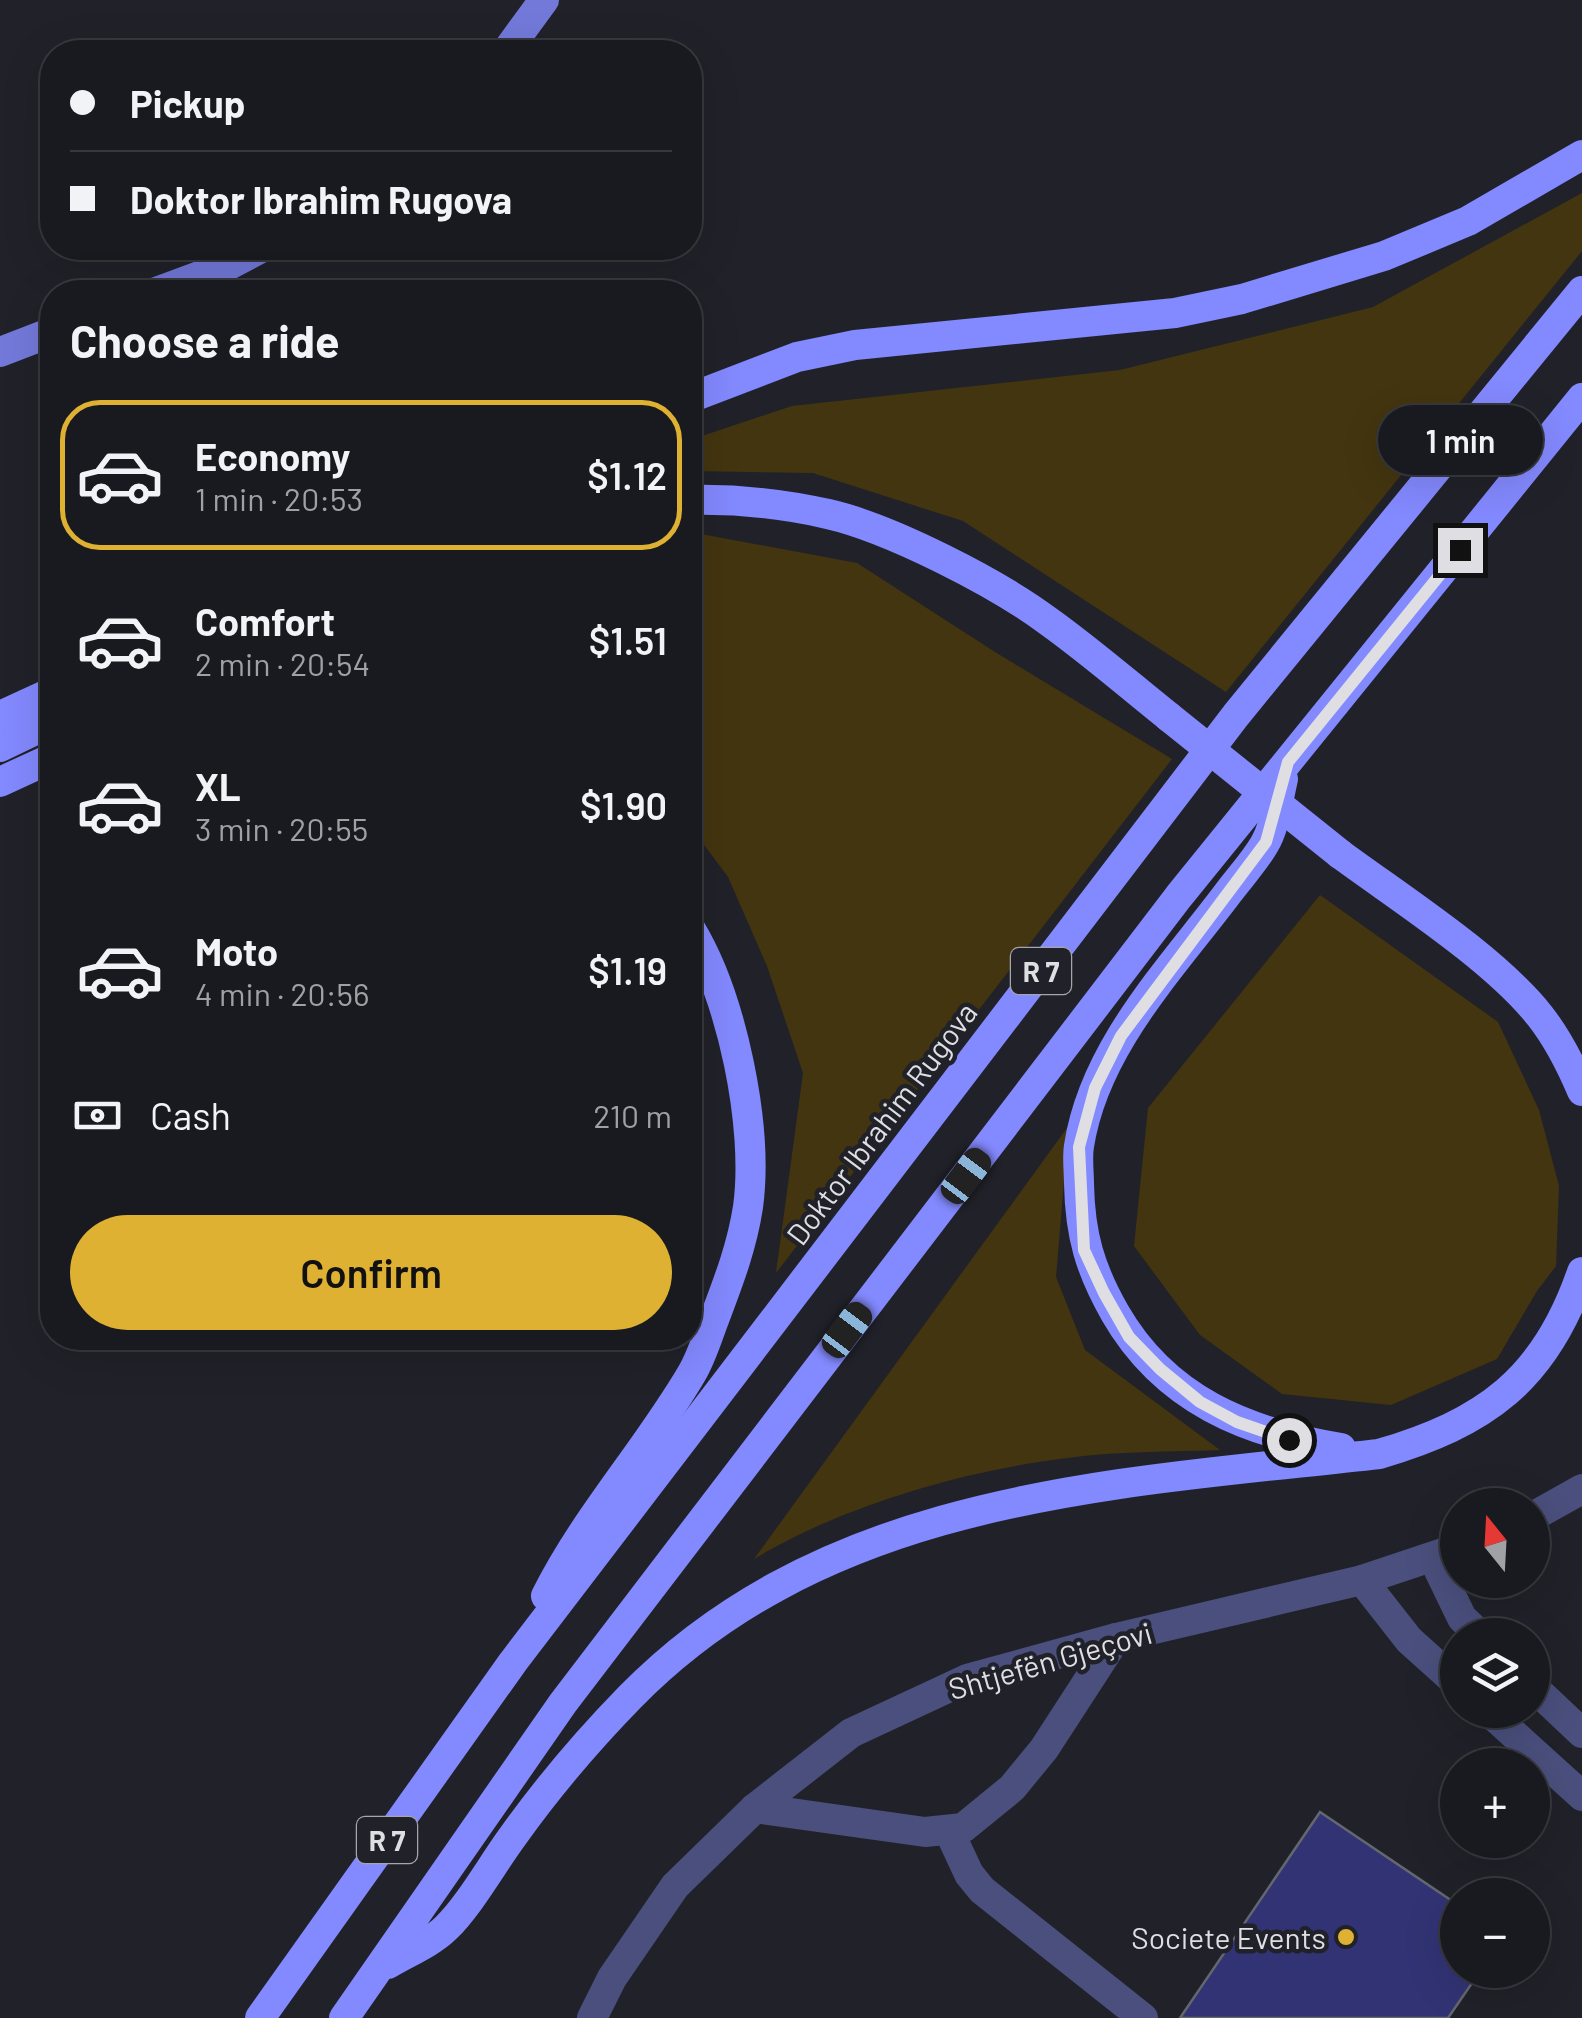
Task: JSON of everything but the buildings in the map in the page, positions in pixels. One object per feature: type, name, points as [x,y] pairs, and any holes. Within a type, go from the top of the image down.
[{"type":"highway","points":[[702,394],[797,358],[855,345],[1175,313],[1242,299],[1384,256],[1468,221],[1582,154]]},
{"type":"highway","name":"Doktor Ibrahim Rugova","points":[[260,2018],[513,1662],[1236,715],[1582,291]]},
{"type":"highway","name":"R 7","points":[[344,2018],[563,1702],[1167,912],[1582,398]]},
{"type":"highway","points":[[702,500],[830,514],[904,542],[993,586],[1047,620],[1340,854],[1501,976],[1540,1015],[1569,1061],[1582,1091]]},
{"type":"highway","points":[[0,716],[40,698]]},
{"type":"highway","points":[[0,747],[40,728]]},
{"type":"highway","points":[[1288,762],[1266,842],[1121,1036],[1095,1088],[1079,1147],[1084,1250],[1129,1337],[1200,1402],[1237,1422],[1289,1440],[1379,1454]]},
{"type":"highway","points":[[0,782],[40,764]]},
{"type":"highway","points":[[513,1662],[566,1558],[694,1371],[739,1254],[748,1204],[750,1151],[746,1100],[720,992],[702,954]]},
{"type":"highway","points":[[376,1971],[445,1930],[544,1794],[631,1696],[709,1628],[816,1564],[939,1520],[1072,1491],[1379,1454],[1455,1427],[1496,1401],[1538,1362],[1573,1298],[1582,1272]]},
{"type":"main road","points":[[515,40],[544,0]]},
{"type":"main road","points":[[188,280],[238,260]]},
{"type":"main road","points":[[0,352],[40,337]]},
{"type":"street","points":[[1550,1507],[1582,1489]]},
{"type":"street","name":"Shtjefën Gjeçovi","points":[[592,2018],[612,1978],[674,1886],[755,1808],[851,1733],[968,1679],[1116,1638],[1362,1580],[1440,1555]]},
{"type":"street","points":[[1362,1580],[1409,1640],[1440,1668]]},
{"type":"street","points":[[755,1808],[924,1832],[949,1831],[975,1821],[1012,1788],[1044,1749],[1116,1638]]},
{"type":"street","points":[[1550,1703],[1582,1733]]},
{"type":"street","points":[[1506,1728],[1582,1796]]},
{"type":"street","points":[[949,1831],[969,1874],[982,1890],[1143,2018]]},
{"type":"shaded area","points":[[1582,193],[1582,251],[1226,692],[963,521],[813,473],[702,471],[702,436],[792,406],[1120,370],[1373,307]]},
{"type":"shaded area","points":[[702,534],[857,563],[1172,759],[776,1273],[803,1073],[767,966],[728,877],[702,842]]},
{"type":"shaded area","points":[[1320,895],[1498,1022],[1539,1110],[1559,1186],[1556,1266],[1497,1359],[1391,1405],[1282,1394],[1200,1335],[1134,1246],[1148,1108]]},
{"type":"shaded area","points":[[1075,1117],[1065,1170],[1056,1277],[1085,1350],[1220,1450],[1086,1456],[946,1481],[826,1522],[754,1559]]},
{"type":"place","name":"Societe Events","points":[[1346,1937]]},
{"type":"route","points":[[1289,1440],[1237,1422],[1200,1402],[1129,1337],[1084,1250],[1079,1147],[1095,1088],[1121,1036],[1266,842],[1288,762],[1460,550]]}]
